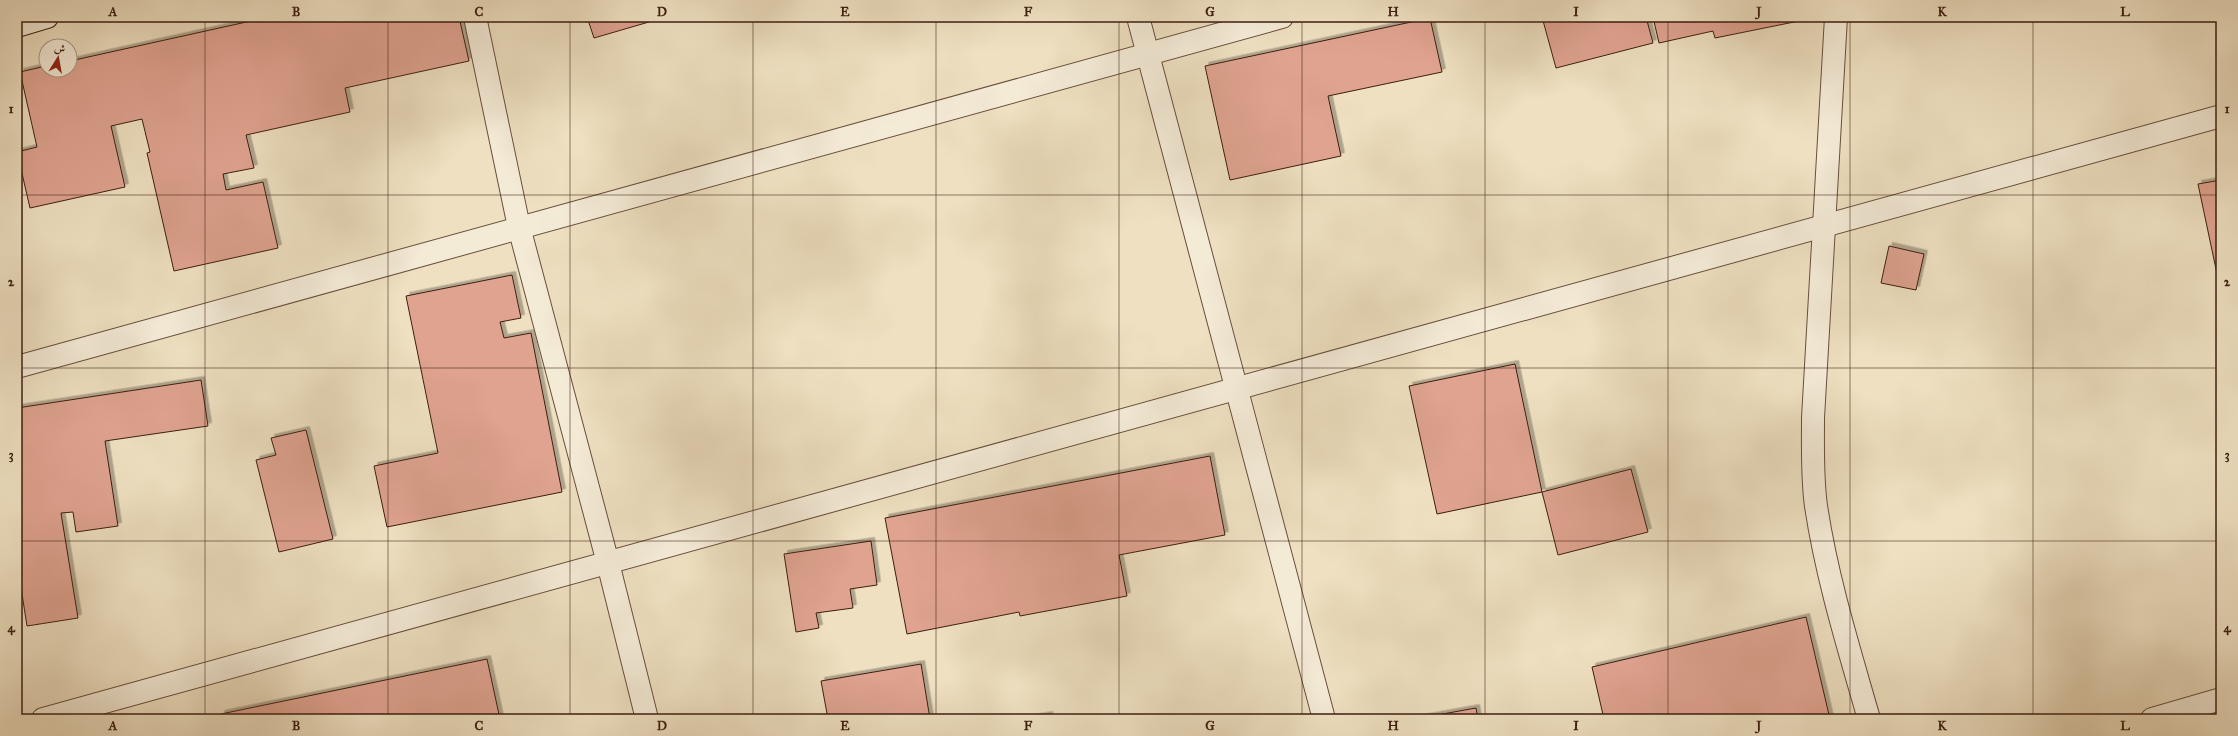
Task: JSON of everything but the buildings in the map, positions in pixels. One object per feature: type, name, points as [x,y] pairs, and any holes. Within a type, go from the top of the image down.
[{"type":"street","points":[[17,26],[47,17]]},
{"type":"street","points":[[475,17],[519,227],[608,563],[647,719]]},
{"type":"street","points":[[1138,17],[1324,719]]},
{"type":"street","points":[[17,367],[1282,17]]},
{"type":"street","points":[[1836,17],[1813,418],[1813,461],[1816,505],[1825,558],[1869,719]]},
{"type":"street","points":[[43,719],[1825,227],[2221,116]]},
{"type":"street","points":[[2152,719],[2221,699]]}]
